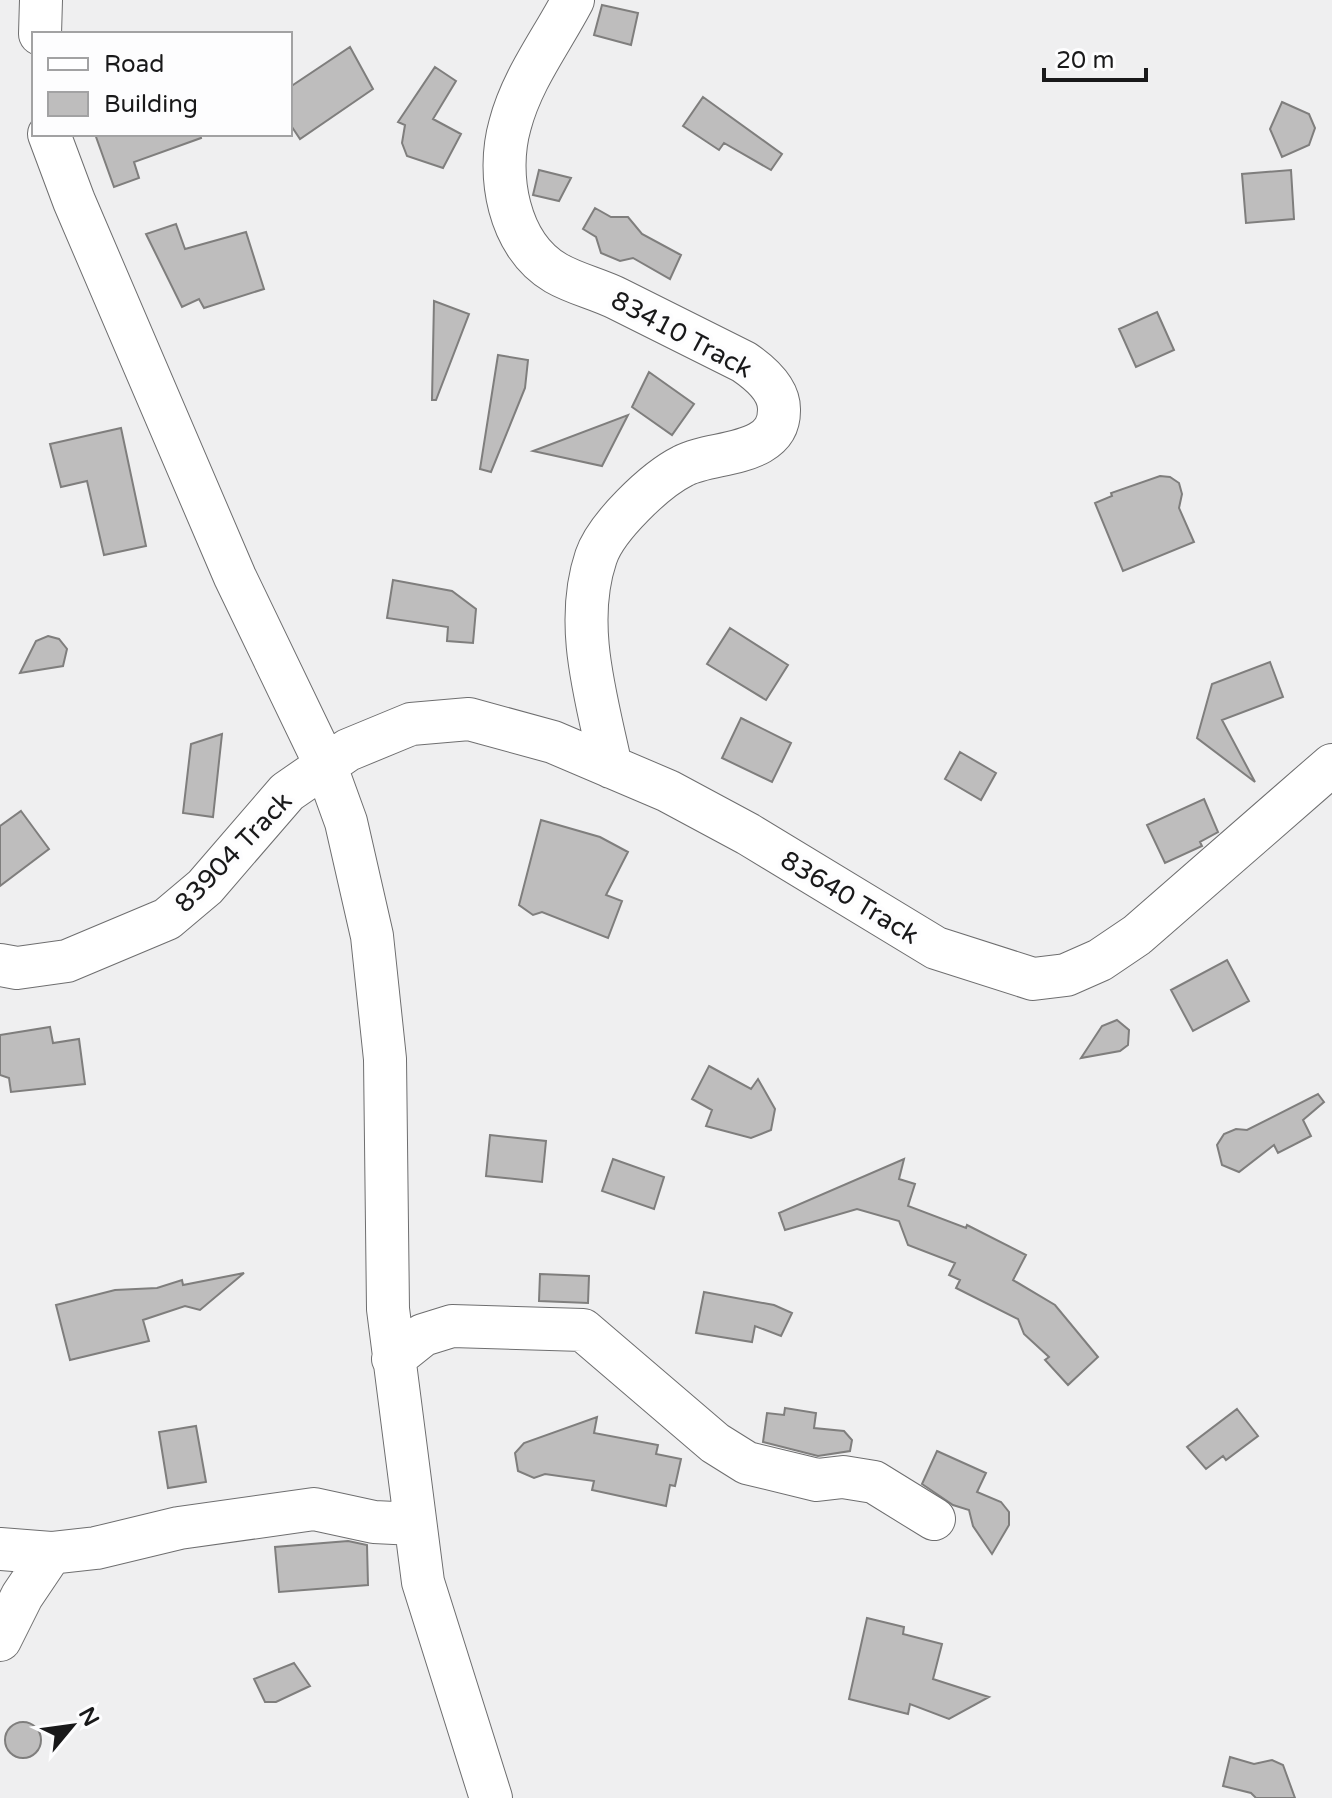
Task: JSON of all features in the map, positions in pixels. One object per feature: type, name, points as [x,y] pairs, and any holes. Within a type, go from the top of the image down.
[{"type":"street","points":[[40,32],[41,0]]},
{"type":"street","name":"83410 Track","points":[[573,0],[533,67],[509,126],[502,169],[520,231],[539,259],[556,273],[614,297],[759,372],[779,404],[779,419],[766,438],[755,445],[686,463],[668,474],[609,533],[596,556],[586,617],[589,655],[611,767]]},
{"type":"street","points":[[50,136],[80,215],[235,577],[325,764],[346,822],[372,936],[385,1059],[388,1309],[423,1582],[491,1798]]},
{"type":"street","name":"83640 Track","points":[[325,764],[348,750],[411,724],[469,719],[553,742],[668,791],[748,834],[936,948],[1033,979],[1066,975],[1100,960],[1137,935],[1332,765]]},
{"type":"street","name":"83904 Track","points":[[0,965],[17,968],[67,961],[167,919],[205,887],[287,792],[325,764]]},
{"type":"street","points":[[393,1359],[423,1335],[452,1326],[583,1330],[715,1443],[747,1463],[817,1480],[861,1478],[874,1482],[934,1519]]},
{"type":"street","points":[[0,1549],[51,1553],[96,1548],[255,1514],[314,1509],[374,1522],[415,1524]]},
{"type":"street","points":[[0,1640],[22,1596],[51,1553]]},
{"type":"building","points":[[602,5],[638,13],[631,45],[594,35]]},
{"type":"building","points":[[350,47],[373,89],[300,139],[292,127],[292,86]]},
{"type":"building","points":[[435,67],[456,81],[433,119],[461,134],[443,168],[407,156],[402,143],[405,125],[398,122]]},
{"type":"building","points":[[703,97],[782,154],[771,170],[724,143],[719,150],[683,126]]},
{"type":"building","points":[[1282,102],[1309,114],[1315,128],[1309,145],[1282,157],[1270,129]]},
{"type":"building","points":[[96,136],[200,136],[134,162],[139,178],[114,187]]},
{"type":"building","points":[[539,170],[571,178],[559,201],[533,195]]},
{"type":"building","points":[[1291,170],[1294,219],[1246,223],[1242,174]]},
{"type":"building","points":[[595,208],[611,217],[628,217],[642,234],[681,255],[670,279],[633,258],[620,261],[601,253],[596,237],[583,229]]},
{"type":"building","points":[[176,224],[185,249],[246,232],[264,289],[204,308],[199,299],[182,307],[146,234]]},
{"type":"building","points":[[434,301],[469,314],[436,400],[432,400]]},
{"type":"building","points":[[1157,312],[1174,350],[1136,367],[1119,329]]},
{"type":"building","points":[[498,355],[528,360],[525,388],[491,472],[480,469]]},
{"type":"building","points":[[649,372],[694,404],[672,435],[632,407]]},
{"type":"building","points":[[628,415],[602,466],[533,451]]},
{"type":"building","points":[[121,428],[146,546],[104,555],[87,481],[61,487],[50,444]]},
{"type":"building","points":[[1160,476],[1170,477],[1179,483],[1182,494],[1179,508],[1194,542],[1123,571],[1095,503],[1112,496],[1111,493]]},
{"type":"building","points":[[393,580],[452,591],[476,609],[473,643],[447,641],[448,627],[387,618]]},
{"type":"building","points":[[730,628],[788,665],[766,700],[707,664]]},
{"type":"building","points":[[48,636],[59,639],[67,649],[63,666],[20,673],[36,641]]},
{"type":"building","points":[[1270,662],[1283,697],[1222,720],[1255,782],[1197,738],[1212,684]]},
{"type":"building","points":[[741,718],[791,743],[772,782],[722,758]]},
{"type":"building","points":[[222,734],[213,817],[183,813],[191,744]]},
{"type":"building","points":[[960,752],[996,773],[981,800],[945,779]]},
{"type":"building","points":[[1204,799],[1218,832],[1200,842],[1202,846],[1165,863],[1147,825]]},
{"type":"building","points":[[21,811],[49,849],[0,886],[0,826]]},
{"type":"building","points":[[541,820],[600,837],[628,852],[606,895],[622,901],[608,938],[542,912],[533,915],[519,905]]},
{"type":"building","points":[[1227,960],[1249,1001],[1193,1031],[1171,990]]},
{"type":"building","points":[[1117,1020],[1129,1030],[1128,1045],[1120,1051],[1081,1058],[1102,1026]]},
{"type":"building","points":[[50,1027],[53,1043],[79,1039],[85,1084],[11,1092],[9,1078],[0,1075],[0,1035]]},
{"type":"building","points":[[709,1066],[751,1089],[758,1079],[775,1109],[771,1130],[751,1138],[706,1126],[712,1110],[692,1099]]},
{"type":"building","points":[[1318,1094],[1324,1102],[1303,1120],[1311,1136],[1278,1153],[1274,1145],[1239,1172],[1222,1165],[1217,1145],[1224,1134],[1236,1129],[1247,1130]]},
{"type":"building","points":[[490,1135],[546,1141],[542,1182],[486,1176]]},
{"type":"building","points":[[613,1159],[664,1177],[654,1209],[602,1191]]},
{"type":"building","points":[[904,1159],[899,1179],[915,1184],[908,1206],[966,1228],[967,1225],[1026,1255],[1013,1280],[1055,1305],[1098,1357],[1068,1385],[1045,1360],[1049,1357],[1024,1334],[1018,1319],[956,1288],[960,1280],[949,1275],[955,1263],[908,1245],[899,1221],[857,1209],[785,1230],[779,1213]]},
{"type":"building","points":[[244,1273],[200,1310],[185,1306],[143,1320],[149,1341],[70,1360],[56,1305],[115,1290],[157,1288],[182,1280],[183,1285]]},
{"type":"building","points":[[540,1274],[589,1276],[588,1303],[539,1301]]},
{"type":"building","points":[[704,1292],[774,1305],[792,1313],[781,1336],[755,1326],[752,1342],[696,1333]]},
{"type":"building","points":[[785,1408],[816,1413],[814,1428],[844,1431],[852,1440],[850,1451],[818,1456],[763,1442],[767,1413],[784,1415]]},
{"type":"building","points":[[1237,1409],[1258,1436],[1226,1460],[1223,1456],[1206,1469],[1187,1447]]},
{"type":"building","points":[[597,1417],[594,1433],[658,1445],[656,1454],[681,1459],[675,1486],[670,1485],[666,1506],[592,1490],[594,1481],[545,1474],[534,1478],[518,1471],[515,1453],[524,1443]]},
{"type":"building","points":[[196,1426],[206,1482],[168,1488],[159,1432]]},
{"type":"building","points":[[937,1451],[986,1473],[977,1492],[1001,1502],[1009,1512],[1009,1525],[992,1554],[973,1526],[969,1510],[953,1505],[922,1484]]},
{"type":"building","points":[[348,1541],[367,1545],[368,1585],[279,1592],[275,1547]]},
{"type":"building","points":[[867,1618],[904,1627],[903,1634],[942,1644],[933,1679],[989,1697],[949,1719],[910,1704],[908,1714],[849,1699]]},
{"type":"building","points":[[294,1663],[310,1686],[276,1702],[265,1702],[254,1679]]},
{"type":"building","points":[[23,1722],[35,1728],[41,1740],[35,1752],[23,1758],[11,1752],[5,1740],[11,1728]]},
{"type":"building","points":[[1230,1757],[1254,1764],[1272,1760],[1283,1765],[1295,1798],[1256,1798],[1251,1793],[1223,1786]]}]
